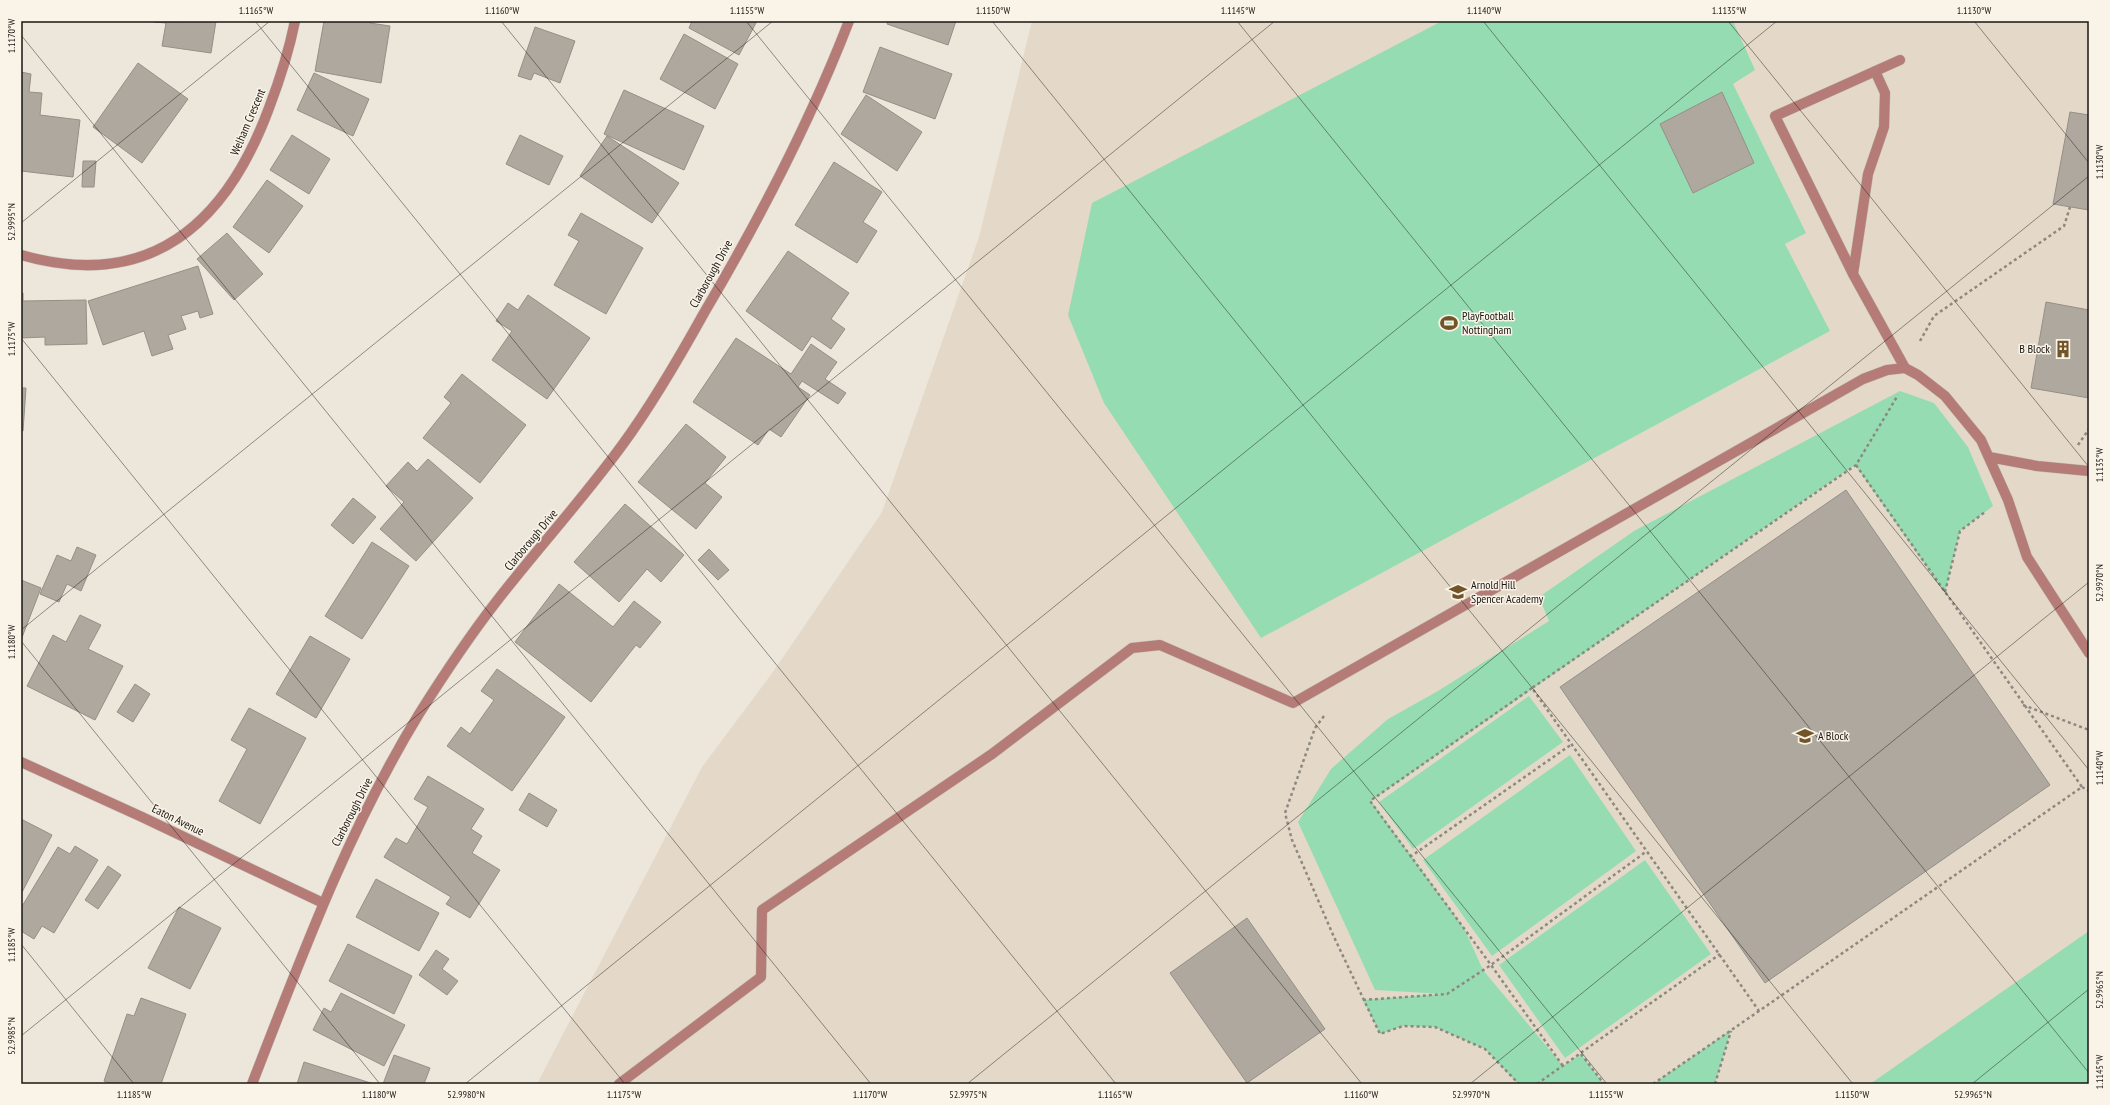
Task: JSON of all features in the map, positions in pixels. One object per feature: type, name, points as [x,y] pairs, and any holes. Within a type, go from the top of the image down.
[{"type":"street","name":"Welham Crescent","points":[[21,255],[62,264],[88,265],[128,260],[156,251],[182,237],[202,221],[234,182],[254,147],[289,52],[295,21]]},
{"type":"street","name":"Clarborough Drive","points":[[252,1084],[323,903],[352,837],[418,716],[446,672],[495,603],[600,476],[626,441],[676,363],[729,271],[790,155],[835,57],[848,21]]},
{"type":"street","points":[[1900,60],[1775,116],[1853,274],[1905,368],[1918,375],[1945,396],[1981,440],[2008,500],[2027,557],[2089,652]]},
{"type":"street","points":[[1853,274],[1868,174],[1884,127],[1885,93],[1875,71]]},
{"type":"street","points":[[619,1084],[761,977],[762,910],[992,754],[1132,648],[1160,645],[1292,703],[1863,379],[1888,370],[1905,368]]},
{"type":"street","points":[[1989,457],[2037,466],[2089,471]]},
{"type":"street","name":"Eaton Avenue","points":[[21,762],[122,807],[323,903]]},
{"type":"path","points":[[1905,368],[1934,316],[2064,226],[2070,207]]},
{"type":"path","points":[[1563,1066],[1491,965],[1370,801],[1856,465],[1900,391],[1893,394]]},
{"type":"path","points":[[1856,465],[2022,705],[2082,787],[2089,791]]},
{"type":"path","points":[[1945,593],[1960,531],[1988,510]]},
{"type":"path","points":[[1532,688],[1759,1010]]},
{"type":"path","points":[[2022,705],[2089,730]]},
{"type":"path","points":[[1326,714],[1315,728],[1285,813],[1295,847],[1363,1000],[1380,1034],[1403,1026],[1435,1027],[1485,1049],[1519,1084]]},
{"type":"path","points":[[1410,857],[1572,744]]},
{"type":"path","points":[[1653,1084],[2082,787]]},
{"type":"path","points":[[1363,1000],[1447,994],[1491,965],[1647,851]]},
{"type":"path","points":[[1537,1084],[1720,954]]},
{"type":"path","points":[[1715,1084],[1731,1030]]},
{"type":"path","points":[[1580,1054],[1604,1084]]},
{"type":"shaded area","name":"Arnold Hill Spencer Academy","points":[[1032,21],[2089,21],[2089,1084],[537,1084],[702,767],[773,672],[882,512],[979,237]]},
{"type":"green space","name":"PlayFootball Nottingham","points":[[1442,21],[1733,21],[1755,70],[1733,84],[1806,233],[1785,244],[1830,331],[1261,638],[1104,403],[1068,315],[1092,203]]},
{"type":"green space","points":[[1900,391],[1934,403],[1968,447],[1993,506],[1960,531],[1945,593],[1855,465],[1371,801],[1464,928],[1483,970],[1563,1066],[1581,1054],[1604,1084],[1518,1084],[1485,1049],[1435,1027],[1403,1026],[1380,1034],[1363,1000],[1443,994],[1375,990],[1298,822],[1331,769],[1388,719],[1438,691],[1549,621],[1539,597],[1634,531]]},
{"type":"green space","points":[[1529,696],[1563,742],[1413,849],[1379,802]]},
{"type":"green space","points":[[1570,755],[1636,851],[1492,956],[1423,860]]},
{"type":"green space","points":[[1645,860],[1711,954],[1565,1058],[1499,965]]},
{"type":"green space","points":[[2089,931],[2089,1084],[1870,1084]]},
{"type":"green space","points":[[1731,1030],[1715,1084],[1653,1084]]},
{"type":"building","points":[[216,21],[211,53],[162,46],[166,23],[154,22]]},
{"type":"building","points":[[324,21],[371,21],[370,23],[390,26],[381,83],[315,71]]},
{"type":"building","points":[[692,21],[757,21],[739,55],[689,28]]},
{"type":"building","points":[[888,21],[956,21],[948,45],[887,24]]},
{"type":"building","points":[[535,27],[575,41],[560,83],[534,73],[531,80],[518,76]]},
{"type":"building","points":[[684,34],[738,64],[715,109],[660,79]]},
{"type":"building","points":[[880,47],[952,74],[935,119],[863,92]]},
{"type":"building","points":[[138,63],[188,99],[142,163],[93,127]]},
{"type":"building","points":[[21,72],[31,74],[29,92],[42,93],[40,115],[80,120],[73,177],[21,171]]},
{"type":"building","points":[[314,73],[369,99],[353,136],[297,110]]},
{"type":"building","points":[[624,90],[704,126],[684,170],[604,134]]},
{"type":"building","points":[[1722,92],[1754,163],[1693,193],[1660,124]]},
{"type":"building","points":[[866,95],[922,132],[897,171],[841,134]]},
{"type":"building","points":[[2070,112],[2089,115],[2089,210],[2053,204]]},
{"type":"building","points":[[292,135],[330,159],[309,194],[270,170]]},
{"type":"building","points":[[520,135],[563,156],[549,185],[506,164]]},
{"type":"building","points":[[607,136],[679,183],[652,223],[580,176]]},
{"type":"building","points":[[83,161],[96,161],[94,187],[82,187]]},
{"type":"building","points":[[834,162],[882,192],[863,222],[877,231],[857,263],[795,225]]},
{"type":"building","points":[[267,180],[303,206],[269,253],[233,227]]},
{"type":"building","points":[[581,213],[643,248],[606,314],[554,285],[579,241],[568,235]]},
{"type":"building","points":[[227,233],[263,274],[234,300],[197,259]]},
{"type":"building","points":[[788,251],[849,293],[831,319],[845,329],[831,349],[812,336],[802,351],[746,311]]},
{"type":"building","points":[[198,266],[213,314],[200,318],[198,311],[181,316],[186,329],[168,335],[173,349],[152,356],[144,331],[103,345],[88,301]]},
{"type":"building","points":[[21,293],[23,293],[23,301],[86,300],[87,344],[45,345],[45,337],[21,338]]},
{"type":"building","points":[[528,295],[590,338],[547,399],[492,360],[512,331],[496,321],[508,303],[518,310]]},
{"type":"building","name":"B Block","points":[[2046,302],[2089,310],[2089,398],[2031,388]]},
{"type":"building","points":[[736,338],[791,374],[811,344],[837,362],[825,379],[846,393],[838,404],[802,381],[798,387],[810,395],[781,437],[769,429],[758,445],[693,402]]},
{"type":"building","points":[[462,374],[526,425],[480,483],[423,438],[451,403],[444,397]]},
{"type":"building","points":[[21,388],[26,388],[23,431],[21,431]]},
{"type":"building","points":[[686,424],[726,457],[705,483],[722,497],[696,529],[638,482]]},
{"type":"building","points":[[428,459],[473,498],[416,561],[380,529],[404,502],[386,486],[408,462],[417,471]]},
{"type":"building","name":"A Block","points":[[1846,490],[2050,785],[1765,983],[1560,687]]},
{"type":"building","points":[[353,498],[376,517],[353,544],[331,525]]},
{"type":"building","points":[[625,504],[684,555],[661,582],[647,569],[619,602],[574,562]]},
{"type":"building","points":[[372,542],[409,566],[362,639],[325,616]]},
{"type":"building","points":[[77,547],[96,555],[81,591],[67,584],[59,602],[40,594],[57,555],[71,561]]},
{"type":"building","points":[[709,549],[729,570],[718,580],[698,560]]},
{"type":"building","points":[[21,580],[41,588],[21,640]]},
{"type":"building","points":[[559,584],[613,627],[634,601],[661,622],[640,648],[636,645],[591,702],[515,642]]},
{"type":"building","points":[[80,615],[101,625],[88,649],[123,666],[95,720],[27,686],[53,635],[66,642]]},
{"type":"building","points":[[310,636],[350,659],[316,718],[276,694]]},
{"type":"building","points":[[497,669],[565,717],[512,791],[447,746],[461,727],[470,734],[494,700],[481,691]]},
{"type":"building","points":[[135,684],[150,694],[133,722],[117,712]]},
{"type":"building","points":[[249,708],[306,738],[260,824],[219,801],[247,749],[231,740]]},
{"type":"building","points":[[428,776],[484,809],[471,829],[482,836],[472,853],[500,870],[470,918],[446,904],[451,897],[384,857],[396,838],[407,844],[428,807],[414,799]]},
{"type":"building","points":[[529,793],[557,810],[547,827],[519,810]]},
{"type":"building","points":[[21,819],[52,835],[21,894]]},
{"type":"building","points":[[75,846],[98,860],[54,933],[42,926],[34,939],[21,931],[21,908],[58,847],[70,854]]},
{"type":"building","points":[[108,866],[121,875],[98,909],[85,900]]},
{"type":"building","points":[[376,879],[439,913],[419,951],[356,917]]},
{"type":"building","points":[[179,907],[221,928],[190,989],[148,968]]},
{"type":"building","points":[[1247,918],[1325,1029],[1247,1083],[1170,973]]},
{"type":"building","points":[[348,944],[412,976],[394,1014],[329,981]]},
{"type":"building","points":[[436,950],[449,959],[442,969],[458,981],[447,995],[419,975]]},
{"type":"building","points":[[341,993],[405,1025],[384,1066],[313,1030],[324,1008],[331,1012]]},
{"type":"building","points":[[141,998],[186,1014],[161,1084],[112,1084],[104,1081],[127,1014],[134,1016]]},
{"type":"building","points":[[394,1055],[430,1068],[424,1084],[383,1084]]},
{"type":"building","points":[[304,1062],[374,1084],[297,1084]]},
{"type":"place","name":"PlayFootball Nottingham","points":[[1449,323]]},
{"type":"place","name":"B Block","points":[[2063,349]]},
{"type":"place","name":"Arnold Hill Spencer Academy","points":[[1458,592]]},
{"type":"place","name":"A Block","points":[[1805,736]]}]
